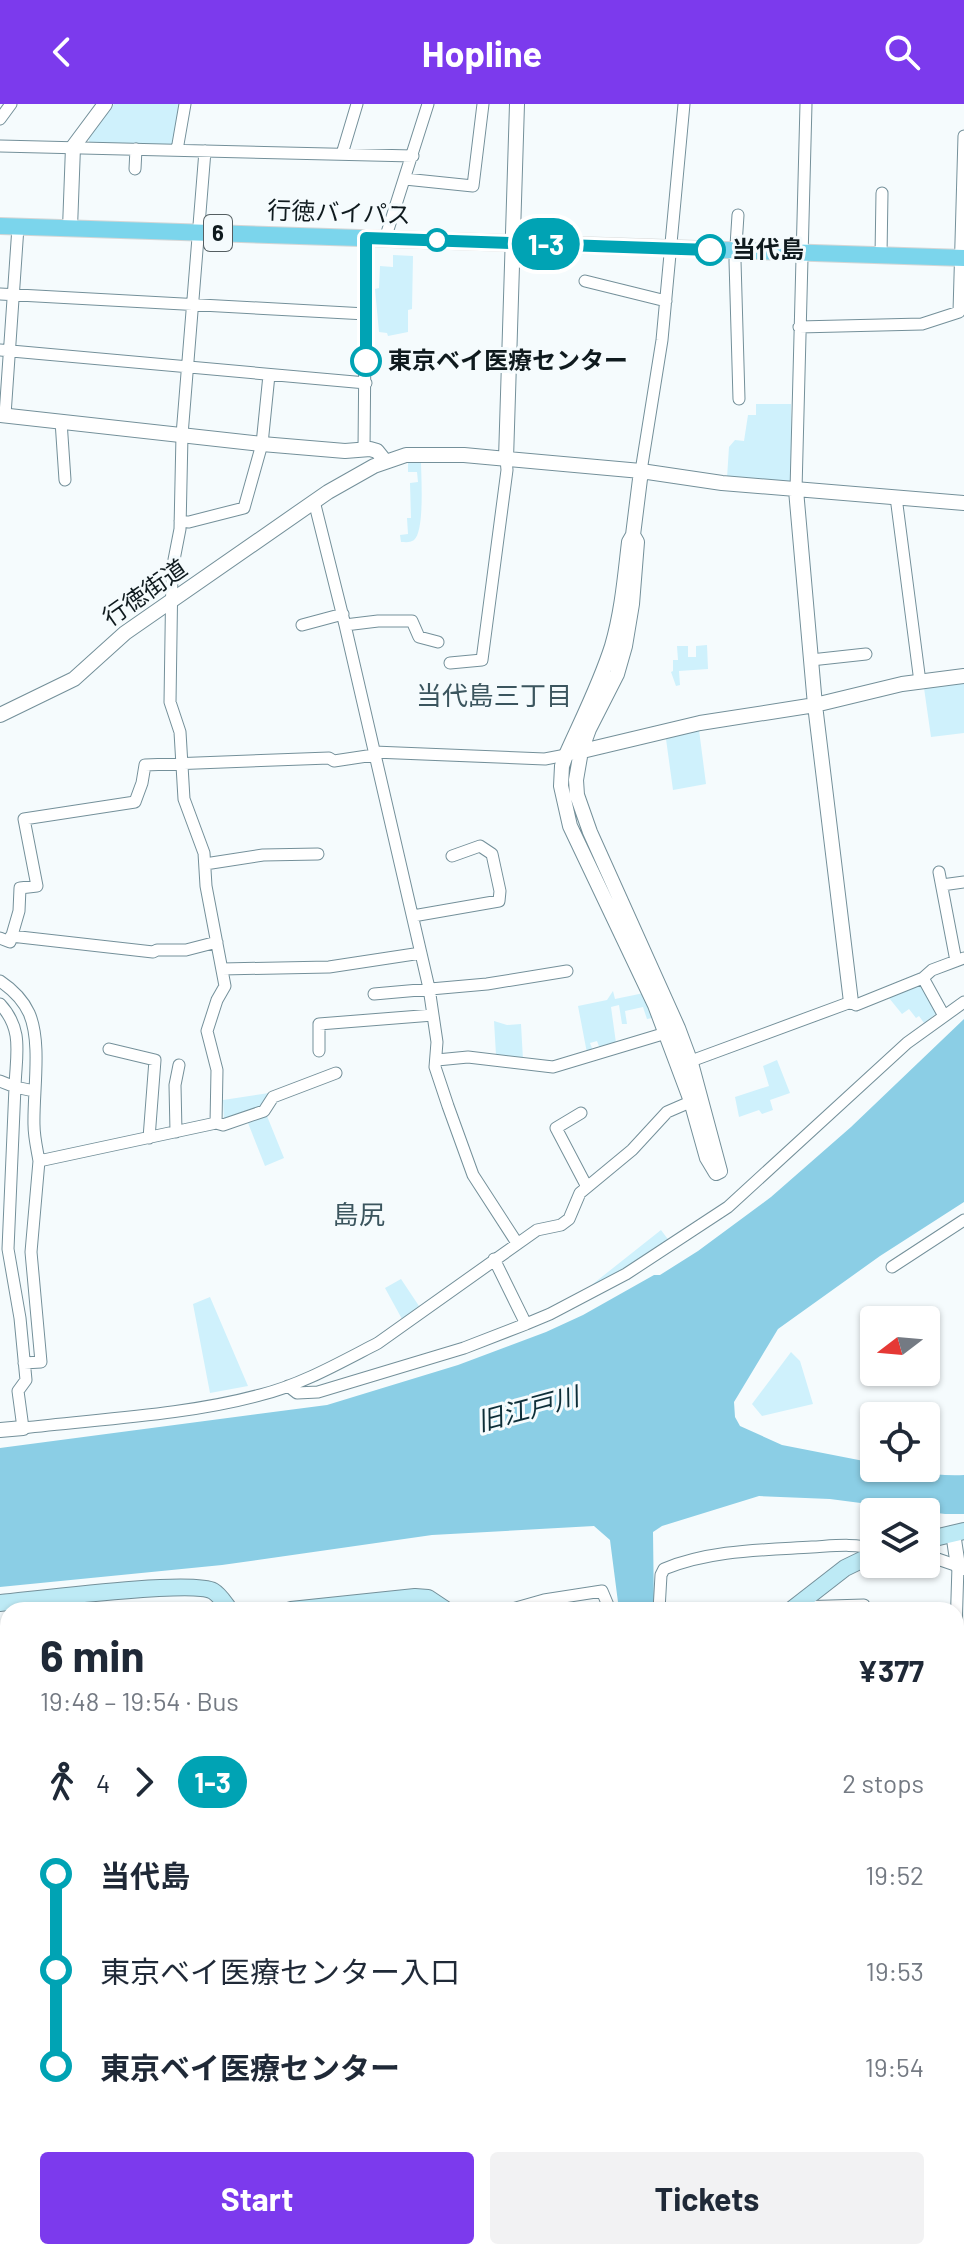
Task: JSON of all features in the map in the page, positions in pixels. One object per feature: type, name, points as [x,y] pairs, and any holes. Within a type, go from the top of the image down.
[{"type":"main road","name":"行徳バイパス","points":[[0,226],[962,258]]},
{"type":"main road","points":[[801,1602],[860,1559]]},
{"type":"main road","points":[[10,1602],[107,1592],[200,1588],[216,1593],[223,1602]]},
{"type":"main road","points":[[377,1602],[422,1597],[431,1602]]},
{"type":"street","points":[[0,119],[11,104]]},
{"type":"street","points":[[70,228],[73,147],[105,104]]},
{"type":"street","points":[[177,150],[185,104]]},
{"type":"street","points":[[342,154],[357,104]]},
{"type":"street","points":[[385,239],[428,104]]},
{"type":"street","points":[[405,179],[473,186],[483,104]]},
{"type":"street","points":[[450,663],[482,660],[507,470],[517,104]]},
{"type":"street","points":[[684,104],[666,301],[620,610],[601,679],[573,753],[562,766],[561,786],[570,826],[666,1033],[684,1064]]},
{"type":"street","points":[[806,104],[796,490],[815,705],[851,1002]]},
{"type":"street","points":[[799,327],[922,324],[959,312],[964,136]]},
{"type":"street","points":[[0,146],[413,156]]},
{"type":"street","points":[[135,169],[136,149]]},
{"type":"street","points":[[205,151],[182,435],[180,521],[172,570],[170,702],[180,732],[184,799],[202,844],[206,886],[225,986],[207,1031],[217,1070],[216,1123]]},
{"type":"street","points":[[881,255],[882,193]]},
{"type":"street","points":[[738,215],[735,251],[739,399]]},
{"type":"street","points":[[18,227],[5,350],[3,415],[262,444],[377,451],[385,461]]},
{"type":"street","points":[[364,450],[366,238]]},
{"type":"street","points":[[585,281],[666,301]]},
{"type":"street","points":[[0,294],[366,314]]},
{"type":"street","points":[[5,350],[366,383]]},
{"type":"street","points":[[180,521],[189,522],[244,508],[262,444],[269,375]]},
{"type":"street","points":[[61,421],[65,480]]},
{"type":"street","name":"行徳街道","points":[[0,715],[64,686],[116,640],[314,501],[362,472],[406,455],[429,453],[506,459],[641,471],[722,483],[964,503]]},
{"type":"street","points":[[896,497],[920,682]]},
{"type":"street","points":[[314,501],[429,988],[437,1060],[435,1067],[473,1175],[517,1243]]},
{"type":"street","points":[[302,625],[344,620],[412,621],[419,637],[438,642]]},
{"type":"street","points":[[811,660],[866,654]]},
{"type":"street","points":[[217,942],[186,950],[153,952],[5,937],[19,911],[20,888],[37,886],[24,819],[135,802],[145,765],[182,766],[329,758],[334,761],[374,754],[545,759],[700,723],[815,705],[920,682],[964,676]]},
{"type":"street","points":[[0,1430],[196,1407],[259,1396],[288,1386],[378,1343],[537,1230],[561,1225],[569,1219],[580,1193],[632,1150],[667,1112],[695,1100],[667,1000],[580,810],[573,753]]},
{"type":"street","points":[[413,916],[499,901],[500,891],[492,854],[480,846],[452,856]]},
{"type":"street","points":[[205,864],[263,855],[318,854]]},
{"type":"street","points":[[851,1002],[856,1005],[923,978],[932,970],[960,959],[939,872]]},
{"type":"street","points":[[942,885],[964,882]]},
{"type":"street","points":[[222,969],[329,967],[421,953]]},
{"type":"street","points":[[374,994],[487,984],[567,971]]},
{"type":"street","points":[[923,978],[944,1016]]},
{"type":"street","points":[[0,981],[15,993],[29,1013],[35,1042],[34,1129],[39,1161],[31,1252],[41,1362],[24,1363]]},
{"type":"street","points":[[684,1064],[851,1002]]},
{"type":"street","points":[[288,1386],[297,1393],[318,1392],[464,1348],[550,1314],[626,1274],[728,1207],[907,1043],[964,1002]]},
{"type":"street","points":[[0,1004],[16,1027],[15,1087],[6,1159],[8,1249],[20,1318],[26,1380],[18,1391],[23,1428]]},
{"type":"street","points":[[319,1051],[319,1024],[433,1015]]},
{"type":"street","points":[[437,1060],[468,1057],[553,1067],[666,1033]]},
{"type":"street","points":[[109,1049],[155,1060],[149,1138]]},
{"type":"street","points":[[176,1132],[175,1085],[179,1065]]},
{"type":"street","points":[[39,1161],[216,1123],[223,1125],[264,1111],[273,1097],[336,1073]]},
{"type":"street","points":[[0,1081],[34,1091]]},
{"type":"street","points":[[581,1113],[556,1128],[587,1187]]},
{"type":"street","points":[[892,1267],[964,1220]]},
{"type":"street","points":[[494,1259],[526,1324]]},
{"type":"street","points":[[958,1602],[959,1532]]},
{"type":"street","points":[[659,1602],[661,1575],[664,1569],[678,1564],[744,1551],[834,1546],[860,1549]]},
{"type":"street","points":[[940,1560],[961,1567]]},
{"type":"street","points":[[537,1602],[602,1591],[607,1602]]},
{"type":"shaded area","points":[[114,104],[181,104],[174,143],[90,143],[88,139]]},
{"type":"shaded area","points":[[393,255],[413,256],[412,309],[408,310],[408,332],[388,336],[379,332],[375,289],[379,288],[380,266],[393,267]]},
{"type":"shaded area","points":[[756,404],[791,404],[791,480],[786,484],[727,478],[729,447],[735,440],[744,441],[748,415],[756,415]]},
{"type":"shaded area","points":[[408,460],[421,460],[421,515],[414,540],[401,542],[400,535],[408,534],[407,518],[411,518],[410,483],[418,482],[417,472],[408,472]]},
{"type":"shaded area","points":[[707,645],[708,669],[679,671],[680,685],[676,686],[671,672],[673,660],[678,660],[677,646],[688,646],[688,657],[696,657],[696,646]]},
{"type":"shaded area","points":[[964,683],[964,733],[931,737],[924,688]]},
{"type":"shaded area","points":[[699,730],[706,784],[673,790],[666,739]]},
{"type":"shaded area","points":[[921,984],[937,1013],[924,1023],[909,1009],[902,1014],[889,998]]},
{"type":"shaded area","points":[[613,991],[615,999],[644,993],[652,1018],[647,1019],[643,1007],[625,1011],[627,1024],[622,1024],[619,1005],[611,1007],[616,1043],[600,1049],[597,1041],[590,1043],[593,1051],[587,1053],[578,1006],[607,1000]]},
{"type":"shaded area","points":[[494,1021],[507,1025],[521,1024],[523,1060],[496,1055]]},
{"type":"shaded area","points":[[777,1060],[790,1093],[770,1100],[773,1110],[762,1114],[759,1110],[739,1117],[735,1097],[769,1086],[763,1066]]},
{"type":"shaded area","points":[[269,1093],[260,1108],[224,1121],[223,1100]]},
{"type":"shaded area","points":[[267,1116],[284,1158],[265,1166],[248,1123]]},
{"type":"shaded area","points":[[661,1230],[670,1242],[584,1291]]},
{"type":"shaded area","points":[[401,1279],[419,1306],[402,1319],[385,1288]]},
{"type":"shaded area","points":[[210,1297],[248,1386],[210,1393],[193,1304]]},
{"type":"shaded area","points":[[791,1352],[800,1361],[813,1404],[762,1416],[752,1404]]},
{"type":"water","name":"旧江戸川","points":[[964,1019],[964,1202],[880,1256],[778,1329],[734,1402],[735,1417],[740,1426],[782,1445],[860,1460],[860,1482],[940,1482],[940,1475],[964,1475],[964,1514],[940,1513],[940,1498],[860,1498],[860,1503],[759,1496],[662,1526],[653,1532],[654,1602],[618,1602],[610,1540],[594,1526],[432,1535],[222,1565],[0,1587],[0,1448],[327,1405],[458,1365],[546,1332],[654,1275],[660,1275],[771,1197],[851,1127]]},
{"type":"bus line","name":"1-3","points":[[366,361],[366,238],[710,250]]},
{"type":"place","name":"当代島","points":[[710,250]]},
{"type":"place","name":"東京ベイ医療センター","points":[[366,361]]},
{"type":"district","name":"当代島三丁目","points":[[494,696]]},
{"type":"district","name":"島尻","points":[[359,1215]]}]
